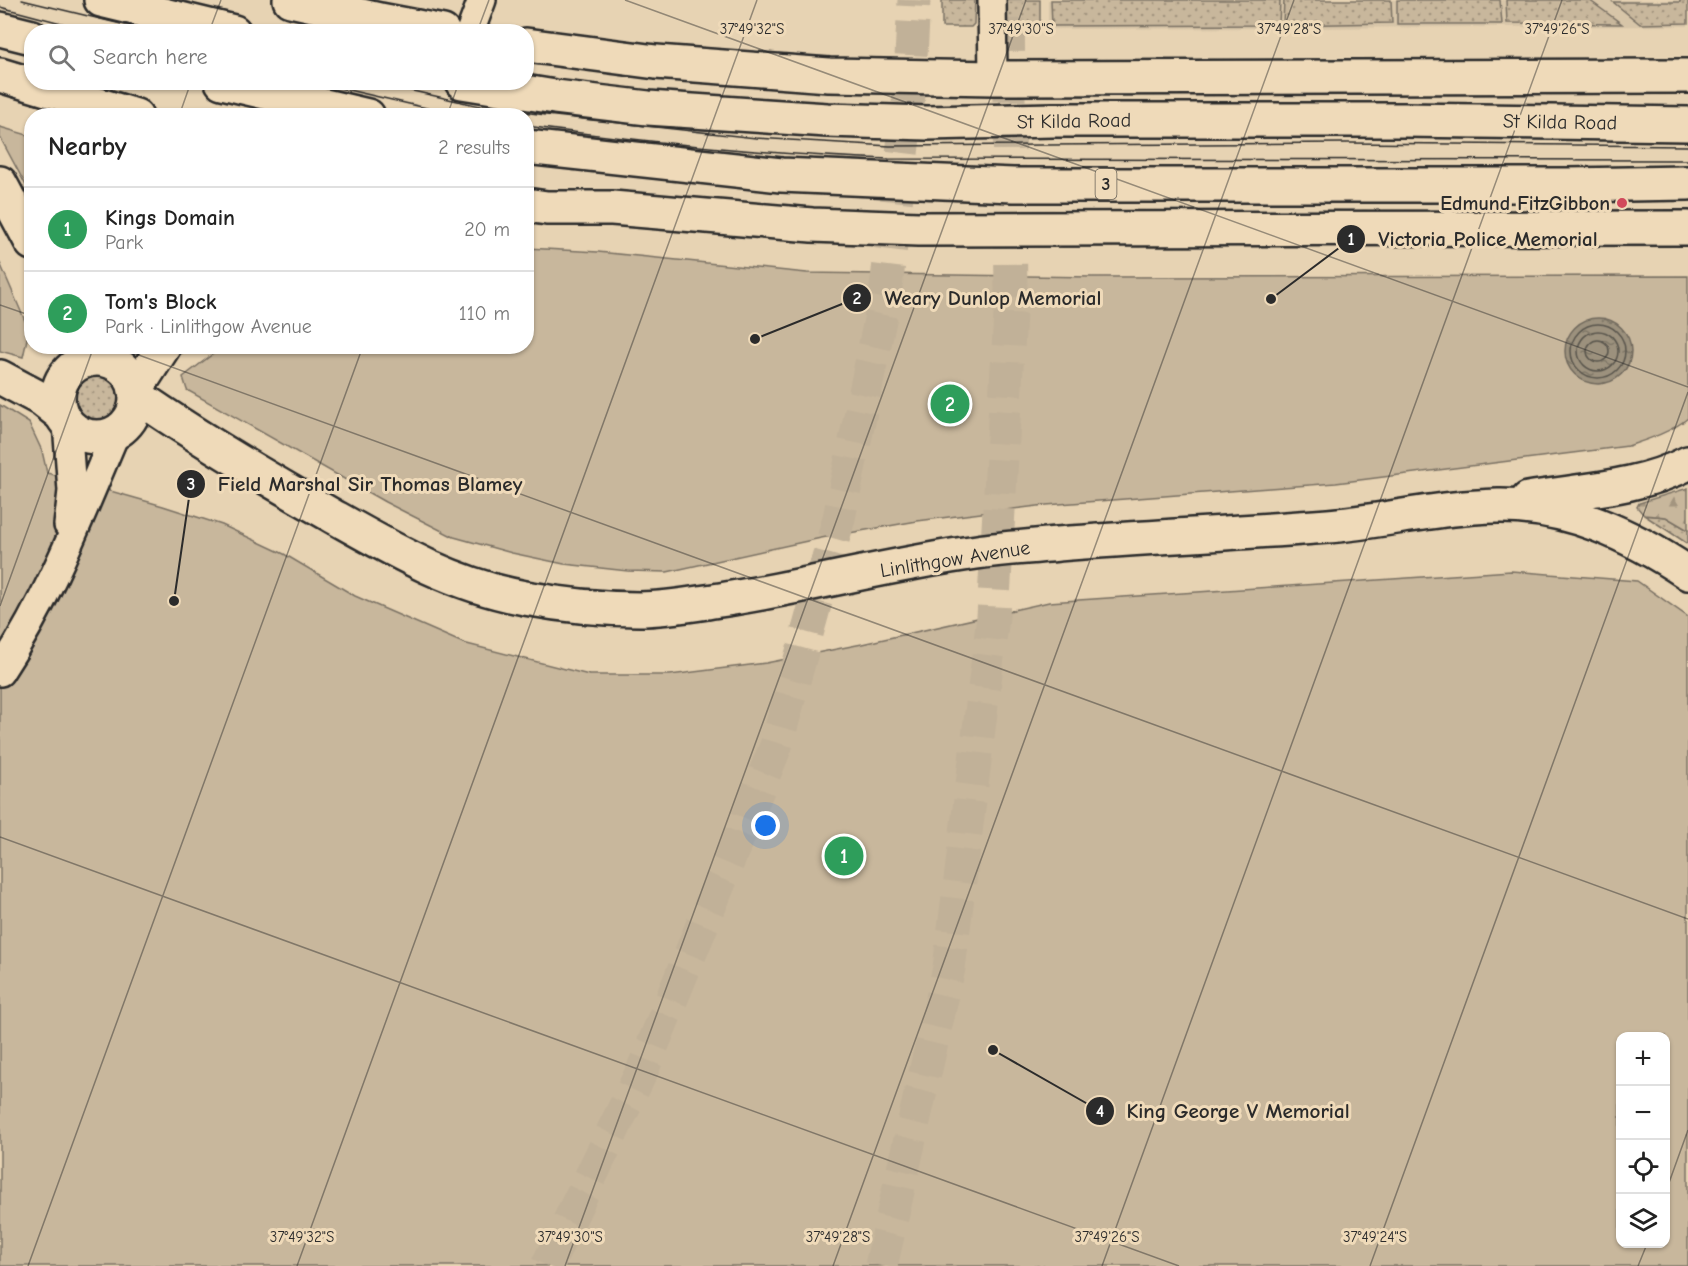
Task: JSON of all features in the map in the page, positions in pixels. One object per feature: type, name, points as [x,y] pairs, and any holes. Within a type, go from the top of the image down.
[{"type":"main road","points":[[101,0],[201,24]]},
{"type":"main road","points":[[290,0],[401,24]]},
{"type":"main road","points":[[0,29],[24,35]]},
{"type":"main road","points":[[534,46],[656,63],[806,74],[993,78],[1688,76]]},
{"type":"main road","points":[[0,75],[24,82]]},
{"type":"main road","points":[[1153,77],[1167,120]]},
{"type":"main road","points":[[50,90],[109,108]]},
{"type":"main road","points":[[256,90],[334,108]]},
{"type":"main road","name":"St Kilda Road","points":[[512,90],[648,108],[826,120],[927,123],[1404,120],[1688,124]]},
{"type":"main road","name":"3","points":[[534,148],[781,175],[1013,185],[1688,183]]},
{"type":"main road","points":[[0,183],[24,228]]},
{"type":"main road","points":[[534,206],[612,208],[812,225],[918,229],[1688,228]]},
{"type":"main road","points":[[0,369],[75,366],[95,356],[123,357],[130,354]]},
{"type":"main road","points":[[136,393],[159,354]]},
{"type":"main road","points":[[0,377],[43,400],[85,435],[95,437],[121,429],[131,417],[136,404],[136,393],[131,379],[123,369],[95,356]]},
{"type":"main road","points":[[64,366],[58,397],[65,419]]},
{"type":"main road","name":"Linlithgow Avenue","points":[[136,393],[186,430],[241,465],[403,555],[451,578],[524,598],[590,607],[642,609],[760,594],[979,551],[1335,525],[1467,508],[1519,506],[1596,523],[1632,539],[1688,573]]},
{"type":"main road","name":"Linlithgow Avenue","points":[[121,429],[177,439],[241,465]]},
{"type":"main road","points":[[1467,508],[1634,482],[1669,472],[1688,463]]},
{"type":"street","points":[[473,24],[482,0]]},
{"type":"street","points":[[992,0],[993,78]]},
{"type":"street","points":[[57,573],[70,512],[72,491],[65,419]]},
{"type":"street","points":[[0,672],[41,605],[57,573],[121,429]]},
{"type":"shaded area","points":[[1048,0],[1688,0],[1688,26],[1048,29]]},
{"type":"green space","points":[[942,0],[975,0],[974,24],[971,27],[942,27]]},
{"type":"green space","points":[[1007,0],[1040,0],[1040,26],[1007,26]]},
{"type":"green space","points":[[1051,0],[1280,0],[1279,25],[1052,26]]},
{"type":"green space","points":[[1284,0],[1391,0],[1392,23],[1283,25]]},
{"type":"green space","points":[[1397,0],[1500,0],[1502,24],[1397,24]]},
{"type":"green space","points":[[1506,0],[1589,0],[1622,24],[1507,23]]},
{"type":"green space","points":[[1680,0],[1688,0],[1688,23],[1640,24],[1613,2],[1680,2]]},
{"type":"green space","points":[[0,127],[24,134],[24,182],[0,137]]},
{"type":"green space","points":[[534,248],[598,252],[807,273],[1092,277],[1688,276],[1688,418],[1652,438],[1628,446],[1336,483],[1046,505],[917,521],[821,538],[667,572],[628,571],[564,564],[454,537],[385,502],[187,390],[183,377],[213,354],[534,354]]},
{"type":"green space","points":[[0,263],[24,318],[24,352],[23,357],[0,351]]},
{"type":"green space","points":[[99,375],[113,379],[120,386],[124,400],[120,414],[113,421],[99,425],[85,421],[78,414],[74,400],[78,386],[85,379]]},
{"type":"green space","points":[[0,405],[29,423],[42,451],[47,473],[222,525],[284,554],[355,596],[463,643],[589,675],[670,675],[766,663],[1049,602],[1511,571],[1637,581],[1688,617],[1688,1266],[0,1266]]},
{"type":"green space","points":[[1688,488],[1688,530],[1666,517],[1644,515],[1637,507],[1639,503]]},
{"type":"green space","points":[[1644,515],[1666,517],[1688,530],[1688,544]]},
{"type":"water","points":[[1591,318],[1605,318],[1617,323],[1626,332],[1631,351],[1629,364],[1622,375],[1605,384],[1591,384],[1579,379],[1570,370],[1565,358],[1565,344],[1570,332],[1579,323]]},
{"type":"tunnel","points":[[547,1266],[642,1071],[776,746],[839,518],[885,296],[909,95],[914,0]]},
{"type":"tunnel","points":[[881,1266],[949,968],[993,617],[1011,296],[1008,0]]},
{"type":"tram line","points":[[22,0],[121,24]]},
{"type":"tram line","points":[[0,7],[65,24]]},
{"type":"tram line","points":[[349,90],[426,108]]},
{"type":"tram line","points":[[409,90],[492,108]]},
{"type":"tram line","points":[[534,113],[756,138],[890,146],[1348,143],[1688,146]]},
{"type":"tram line","points":[[534,127],[708,147],[889,159],[1688,160]]},
{"type":"place","name":"Edmund FitzGibbon","points":[[1622,203]]},
{"type":"place","name":"Victoria Police Memorial","points":[[1271,299]]},
{"type":"place","name":"Weary Dunlop Memorial","points":[[755,339]]},
{"type":"place","name":"Tom's Block","points":[[950,404]]},
{"type":"place","name":"Field Marshal Sir Thomas Blamey","points":[[174,601]]},
{"type":"place","name":"Kings Domain","points":[[844,856]]},
{"type":"place","name":"King George V Memorial","points":[[993,1050]]}]
